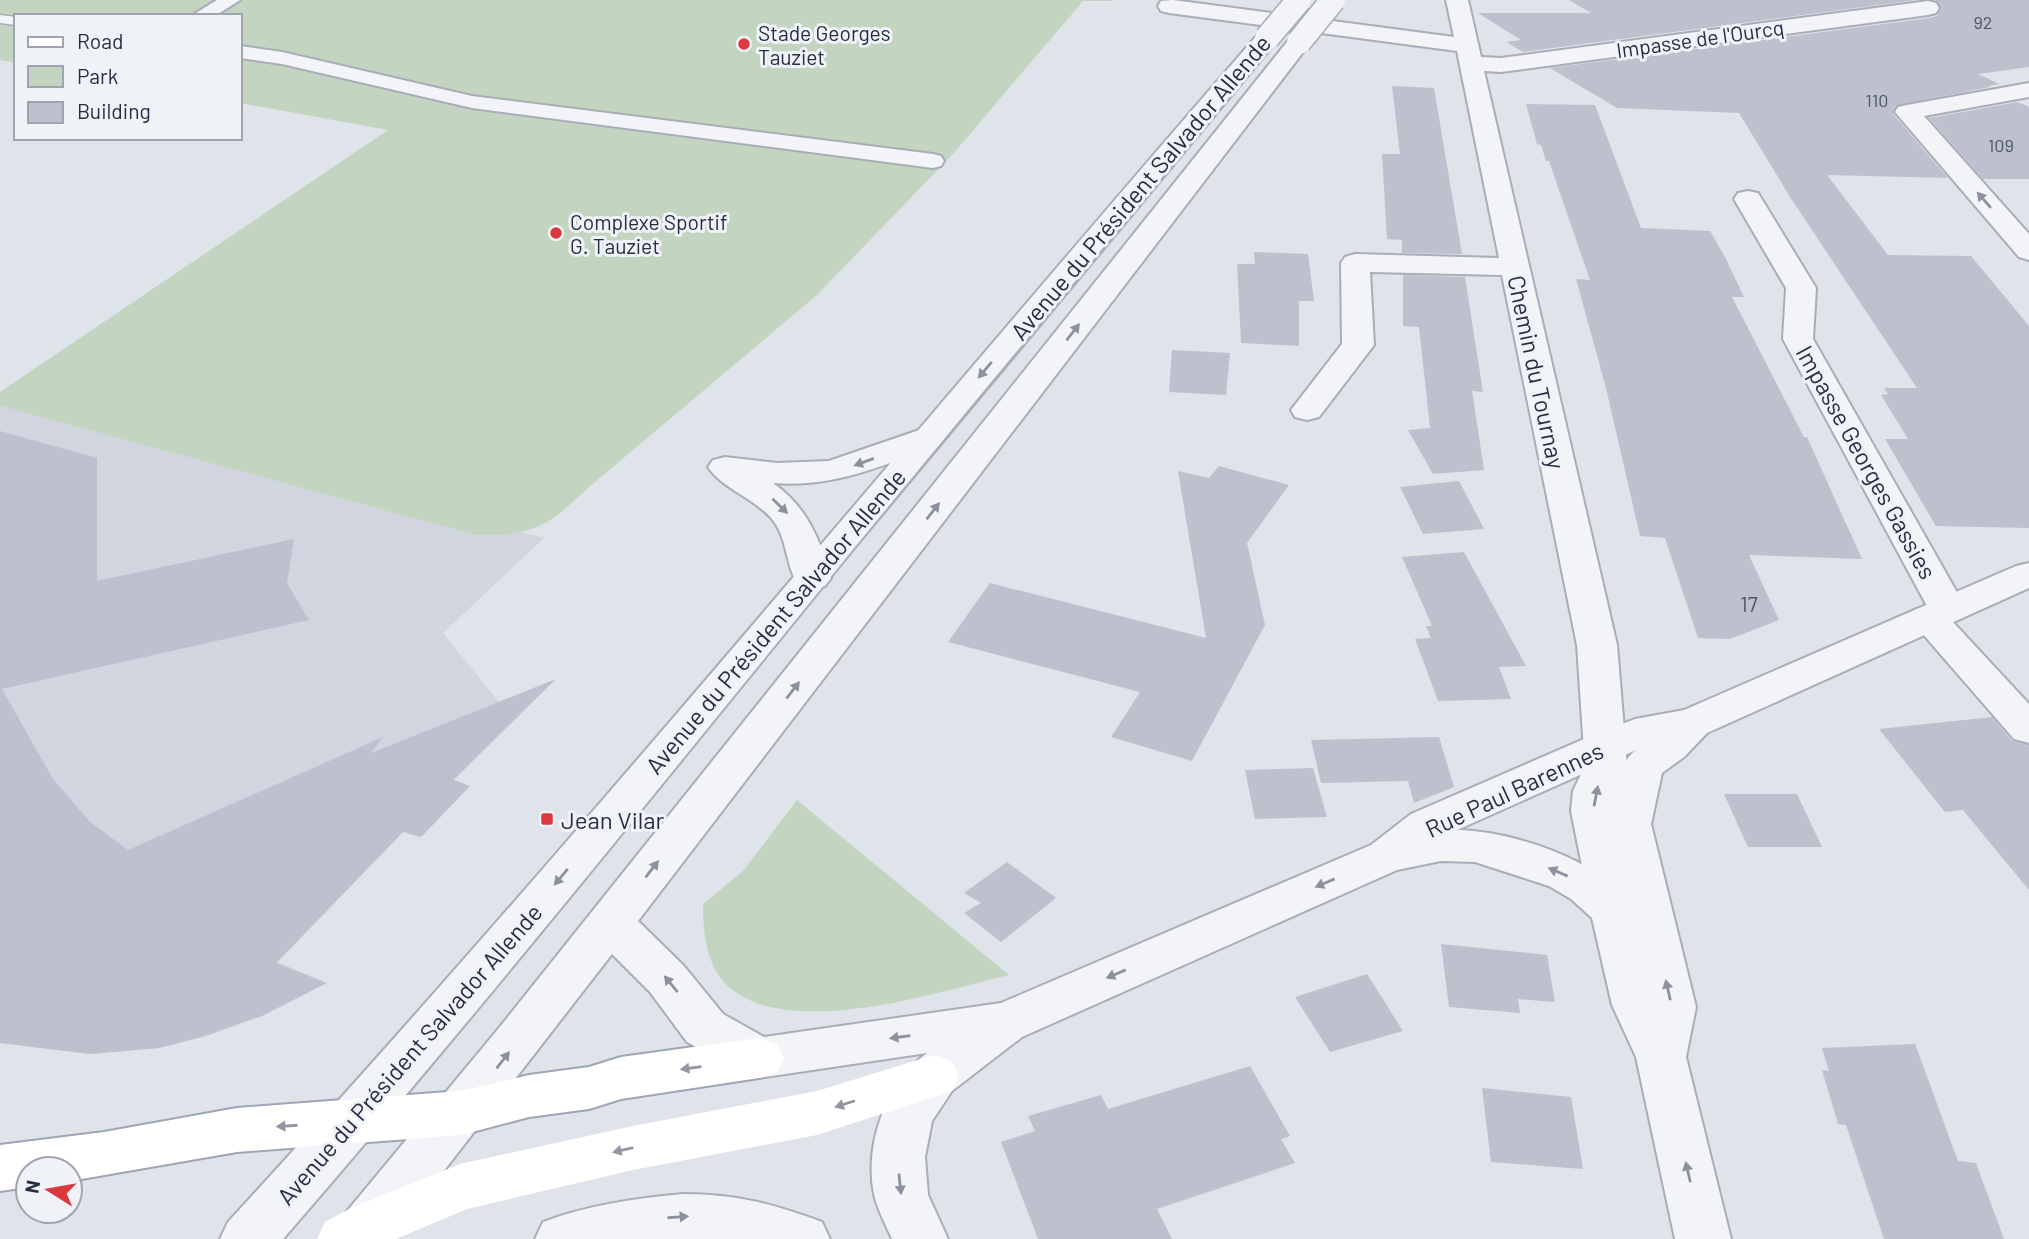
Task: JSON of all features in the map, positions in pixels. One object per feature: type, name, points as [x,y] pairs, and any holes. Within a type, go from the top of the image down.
[{"type":"main road","points":[[0,1168],[104,1154],[237,1130],[461,1113],[529,1096],[589,1088],[621,1078],[759,1058]]},
{"type":"main road","points":[[358,1234],[460,1187],[633,1148],[817,1113],[934,1076]]},
{"type":"street","points":[[204,14],[231,0]]},
{"type":"street","name":"Avenue du Président Salvador Allende","points":[[358,1234],[461,1113],[610,923],[1283,40],[1299,0]]},
{"type":"street","name":"Avenue du Président Salvador Allende","points":[[248,1239],[355,1122],[928,437],[1283,40],[1333,0]]},
{"type":"street","name":"Chemin du Tournay","points":[[1457,0],[1597,645],[1606,766],[1595,791],[1593,811],[1636,1005],[1661,1057]]},
{"type":"street","name":"Impasse de l'Ourcq","points":[[1169,6],[1469,55],[1501,65],[1928,8]]},
{"type":"street","points":[[242,51],[472,102],[933,162]]},
{"type":"street","points":[[2029,90],[1907,112],[2029,251]]},
{"type":"street","name":"Impasse Georges Gassies","points":[[1748,199],[1801,288],[1798,339],[1938,614],[2029,729]]},
{"type":"street","points":[[1307,410],[1358,345],[1354,262],[1514,267]]},
{"type":"street","points":[[812,578],[794,521],[783,507],[725,467],[778,475],[815,473],[861,464],[928,437]]},
{"type":"street","name":"Rue Paul Barennes","points":[[920,1239],[901,1195],[898,1157],[907,1116],[934,1076],[1007,1022],[1387,856],[1427,825],[1606,746],[1650,729],[1692,723],[2029,574]]},
{"type":"street","points":[[1692,723],[1669,747],[1643,766],[1629,824],[1672,1007],[1661,1057],[1703,1239]]},
{"type":"street","points":[[1387,856],[1441,845],[1475,846],[1528,860],[1565,874],[1587,887],[1614,911]]},
{"type":"street","points":[[610,923],[667,979],[705,1028],[759,1058]]},
{"type":"street","name":"Rue Paul Barennes","points":[[759,1058],[1007,1022]]},
{"type":"street","points":[[563,1239],[637,1221],[679,1216],[731,1219],[775,1227],[802,1239]]},
{"type":"shaded area","points":[[0,406],[475,535],[521,532],[544,538],[443,633],[498,701],[512,699],[524,707],[519,716],[454,780],[470,786],[421,837],[403,832],[278,962],[319,980],[208,1036],[159,1048],[91,1054],[0,1041]]},
{"type":"green space","name":"Complexe Sportif G. Tauziet","points":[[0,0],[1113,0],[1083,1],[953,154],[817,295],[562,512],[526,531],[495,535],[475,535],[0,406],[0,392],[388,130],[242,103],[242,14],[14,14],[14,63],[0,60]]},
{"type":"green space","points":[[797,800],[1009,975],[906,1000],[827,1011],[790,1010],[757,1003],[730,988],[722,980],[711,960],[705,938],[703,904],[743,871]]},
{"type":"building","points":[[1569,0],[1916,0],[1523,52],[1506,42],[1521,40],[1478,13],[1591,13]]},
{"type":"building","points":[[1935,0],[2029,0],[2029,67],[1978,74],[1999,84],[1988,86],[1990,87],[1896,106],[1893,114],[1948,178],[1827,175],[1888,255],[1971,256],[2029,326],[2029,528],[1936,526],[1885,439],[1908,439],[1881,395],[1888,394],[1884,388],[1917,388],[1792,200],[1739,113],[1617,108],[1550,68],[1929,18],[1937,16],[1941,9]]},
{"type":"building","points":[[1392,86],[1434,88],[1462,254],[1402,253],[1402,240],[1387,239],[1382,154],[1400,154]]},
{"type":"building","points":[[2018,102],[2029,107],[2029,179],[1983,179],[1929,118]]},
{"type":"building","points":[[1526,104],[1595,105],[1641,228],[1710,231],[1724,255],[1744,297],[1732,297],[1804,437],[1807,437],[1862,559],[1749,555],[1779,620],[1730,639],[1698,638],[1665,538],[1640,536],[1606,388],[1576,279],[1590,280],[1549,161],[1546,161],[1541,145],[1537,144]]},
{"type":"building","points":[[1254,252],[1308,254],[1314,301],[1299,301],[1299,346],[1241,343],[1237,264],[1255,264]]},
{"type":"building","points":[[1403,275],[1465,277],[1483,392],[1472,391],[1484,470],[1433,474],[1408,430],[1430,428],[1419,327],[1403,326]]},
{"type":"building","points":[[1172,350],[1230,353],[1226,395],[1169,392]]},
{"type":"building","points":[[0,431],[97,458],[97,581],[294,539],[287,583],[309,620],[2,689],[53,779],[90,822],[128,850],[383,737],[371,753],[556,679],[453,780],[470,786],[421,837],[403,832],[276,963],[327,983],[262,1016],[208,1035],[159,1048],[90,1054],[0,1043]]},
{"type":"building","points":[[1219,466],[1289,485],[1247,543],[1265,625],[1192,761],[1111,737],[1140,692],[948,642],[990,583],[1206,638],[1178,471],[1209,478]]},
{"type":"building","points":[[1459,481],[1484,529],[1423,534],[1400,487]]},
{"type":"building","points":[[1464,552],[1526,666],[1499,667],[1511,699],[1438,701],[1415,639],[1431,638],[1426,626],[1432,626],[1402,557]]},
{"type":"building","points":[[1992,717],[2012,741],[2029,745],[2029,890],[1963,810],[1945,812],[1879,729]]},
{"type":"building","points":[[1439,737],[1454,787],[1414,803],[1408,781],[1321,783],[1311,740]]},
{"type":"building","points":[[1313,768],[1327,817],[1255,819],[1245,770]]},
{"type":"building","points":[[1724,794],[1797,794],[1822,847],[1748,847]]},
{"type":"building","points":[[1007,862],[1056,898],[1001,942],[964,913],[981,903],[964,893]]},
{"type":"building","points":[[1441,944],[1547,955],[1555,1002],[1518,999],[1520,1013],[1449,1007]]},
{"type":"building","points":[[1367,974],[1403,1031],[1330,1052],[1295,997]]},
{"type":"building","points":[[1915,1044],[1958,1161],[1976,1163],[2004,1239],[1884,1239],[1846,1125],[1838,1124],[1822,1070],[1829,1071],[1822,1048]]},
{"type":"building","points":[[1250,1066],[1290,1136],[1281,1139],[1295,1163],[1157,1209],[1172,1239],[1038,1239],[1001,1142],[1035,1131],[1028,1116],[1101,1095],[1108,1109]]},
{"type":"building","points":[[1482,1088],[1571,1097],[1583,1169],[1491,1162]]},
{"type":"place","name":"Stade Georges Tauziet","points":[[744,44]]},
{"type":"place","name":"Complexe Sportif G. Tauziet","points":[[556,233]]},
{"type":"place","name":"Jean Vilar","points":[[547,819]]}]
